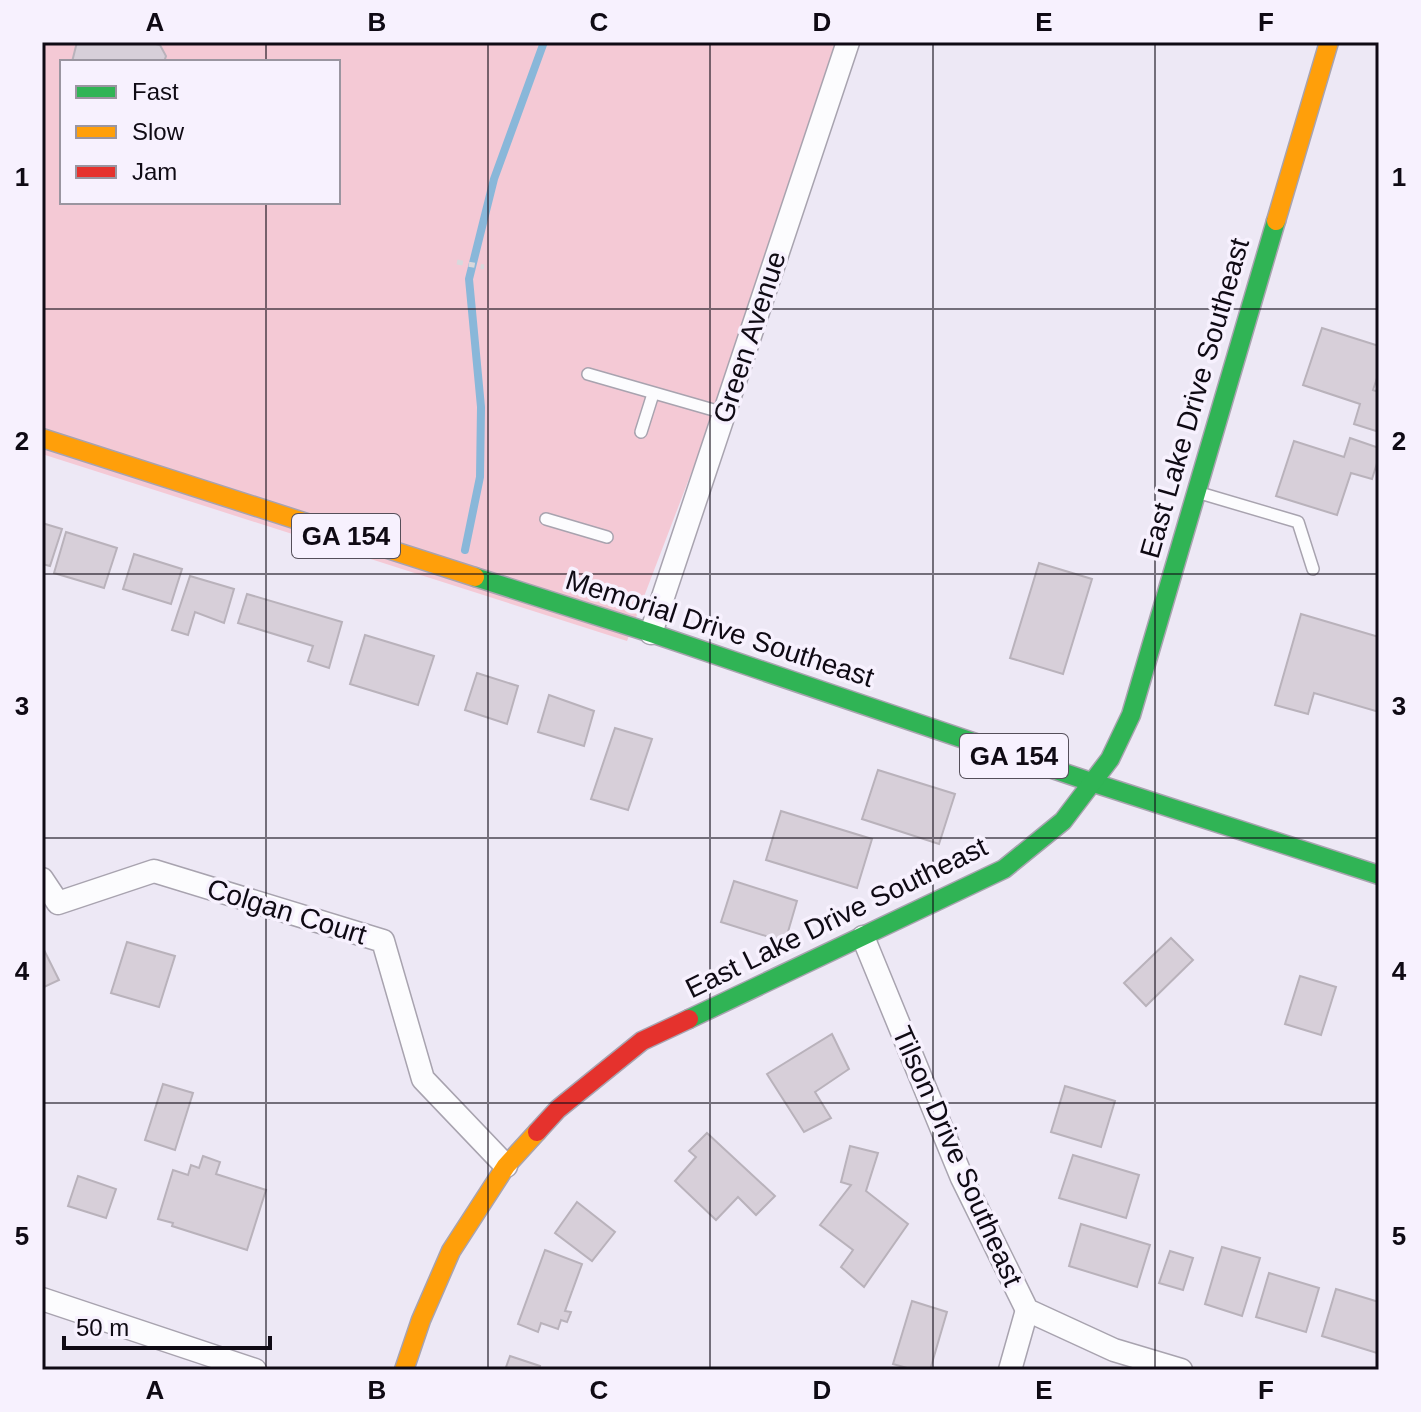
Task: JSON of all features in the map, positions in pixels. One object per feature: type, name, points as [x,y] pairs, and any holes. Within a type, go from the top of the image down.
[{"type":"street","name":"Green Avenue","points":[[651,633],[848,42]]},
{"type":"street","name":"East Lake Drive Southeast","points":[[404,1370],[421,1320],[451,1251],[506,1166],[558,1109],[642,1041],[1004,869],[1063,821],[1094,783],[1110,759],[1131,715],[1329,42]]},
{"type":"street","name":"Memorial Drive Southeast","points":[[42,438],[651,633],[1094,783],[1379,875]]},
{"type":"street","name":"Colgan Court","points":[[42,879],[58,903],[154,871],[383,941],[423,1079],[506,1166]]},
{"type":"street","name":"Tilson Drive Southeast","points":[[863,937],[962,1178],[1027,1310],[1114,1350],[1181,1370]]},
{"type":"street","points":[[42,1299],[255,1370]]},
{"type":"street","points":[[1010,1370],[1027,1310]]},
{"type":"lane","points":[[588,374],[724,413]]},
{"type":"lane","points":[[641,432],[653,394]]},
{"type":"lane","points":[[1196,492],[1298,522],[1313,569]]},
{"type":"lane","points":[[546,519],[607,537]]},
{"type":"path","points":[[457,262],[484,267]]},
{"type":"shaded area","points":[[42,42],[856,42],[627,641],[42,454]]},
{"type":"building","points":[[77,42],[148,42],[160,45],[166,56],[165,60],[72,60]]},
{"type":"building","points":[[1322,328],[1379,346],[1379,372],[1373,390],[1379,392],[1379,432],[1354,424],[1360,404],[1303,385]]},
{"type":"building","points":[[1350,438],[1379,448],[1379,457],[1372,479],[1351,473],[1337,515],[1276,496],[1294,441],[1344,457]]},
{"type":"building","points":[[42,523],[62,529],[50,566],[42,564]]},
{"type":"building","points":[[66,532],[117,548],[104,588],[54,573]]},
{"type":"building","points":[[134,554],[182,569],[171,604],[123,589]]},
{"type":"building","points":[[1039,563],[1092,579],[1063,674],[1010,658]]},
{"type":"building","points":[[190,576],[234,589],[224,623],[195,612],[188,635],[172,630]]},
{"type":"building","points":[[247,594],[342,622],[329,668],[308,661],[313,646],[238,623]]},
{"type":"building","points":[[1301,614],[1379,637],[1379,712],[1314,693],[1308,714],[1275,705]]},
{"type":"building","points":[[365,635],[434,656],[418,705],[350,684]]},
{"type":"building","points":[[477,673],[518,686],[507,724],[465,710]]},
{"type":"building","points":[[549,695],[594,711],[584,746],[538,732]]},
{"type":"building","points":[[615,728],[652,739],[628,810],[591,799]]},
{"type":"building","points":[[878,770],[955,794],[939,844],[862,819]]},
{"type":"building","points":[[781,811],[872,839],[857,888],[766,860]]},
{"type":"building","points":[[734,881],[797,901],[785,942],[721,922]]},
{"type":"building","points":[[1171,938],[1193,960],[1146,1006],[1124,983]]},
{"type":"building","points":[[127,942],[175,956],[159,1007],[111,993]]},
{"type":"building","points":[[42,946],[59,980],[42,988]]},
{"type":"building","points":[[1300,976],[1336,987],[1321,1035],[1285,1024]]},
{"type":"building","points":[[832,1034],[849,1069],[815,1092],[831,1118],[804,1132],[767,1074]]},
{"type":"building","points":[[163,1084],[193,1093],[175,1150],[145,1140]]},
{"type":"building","points":[[1065,1086],[1115,1101],[1101,1147],[1051,1132]]},
{"type":"building","points":[[707,1133],[775,1196],[756,1215],[738,1197],[716,1220],[675,1181],[696,1157],[689,1151]]},
{"type":"building","points":[[850,1146],[878,1153],[866,1191],[908,1224],[864,1287],[841,1267],[853,1250],[820,1225],[851,1185],[841,1182]]},
{"type":"building","points":[[1073,1155],[1139,1175],[1126,1218],[1059,1198]]},
{"type":"building","points":[[203,1156],[220,1162],[216,1174],[266,1190],[247,1250],[158,1219],[173,1170],[188,1175],[191,1165],[199,1168]]},
{"type":"building","points":[[78,1176],[116,1189],[106,1218],[68,1206]]},
{"type":"building","points":[[577,1202],[615,1232],[592,1261],[555,1233]]},
{"type":"building","points":[[1081,1224],[1150,1245],[1137,1287],[1069,1266]]},
{"type":"building","points":[[1222,1247],[1260,1258],[1242,1316],[1205,1304]]},
{"type":"building","points":[[545,1250],[582,1264],[565,1311],[571,1312],[567,1322],[561,1320],[558,1329],[541,1323],[538,1332],[518,1324]]},
{"type":"building","points":[[1170,1251],[1193,1258],[1183,1290],[1159,1283]]},
{"type":"building","points":[[1269,1273],[1319,1288],[1306,1332],[1256,1317]]},
{"type":"building","points":[[1336,1289],[1379,1302],[1377,1353],[1322,1336]]},
{"type":"building","points":[[912,1301],[947,1312],[930,1370],[914,1370],[893,1364]]},
{"type":"building","points":[[510,1356],[540,1366],[539,1370],[505,1370]]},
{"type":"waterway","points":[[465,550],[480,477],[481,407],[469,279],[494,179],[544,42]]},
{"type":"traffic: fast","points":[[689,1019],[1004,869],[1063,821],[1110,759],[1131,715],[1276,221]]},
{"type":"traffic: fast","points":[[475,577],[1379,875]]},
{"type":"traffic: slow","points":[[1276,221],[1329,42]]},
{"type":"traffic: slow","points":[[42,438],[475,577]]},
{"type":"traffic: slow","points":[[404,1370],[421,1320],[451,1251],[506,1166],[537,1132]]},
{"type":"traffic: jam","points":[[537,1132],[558,1109],[642,1041],[689,1019]]}]
